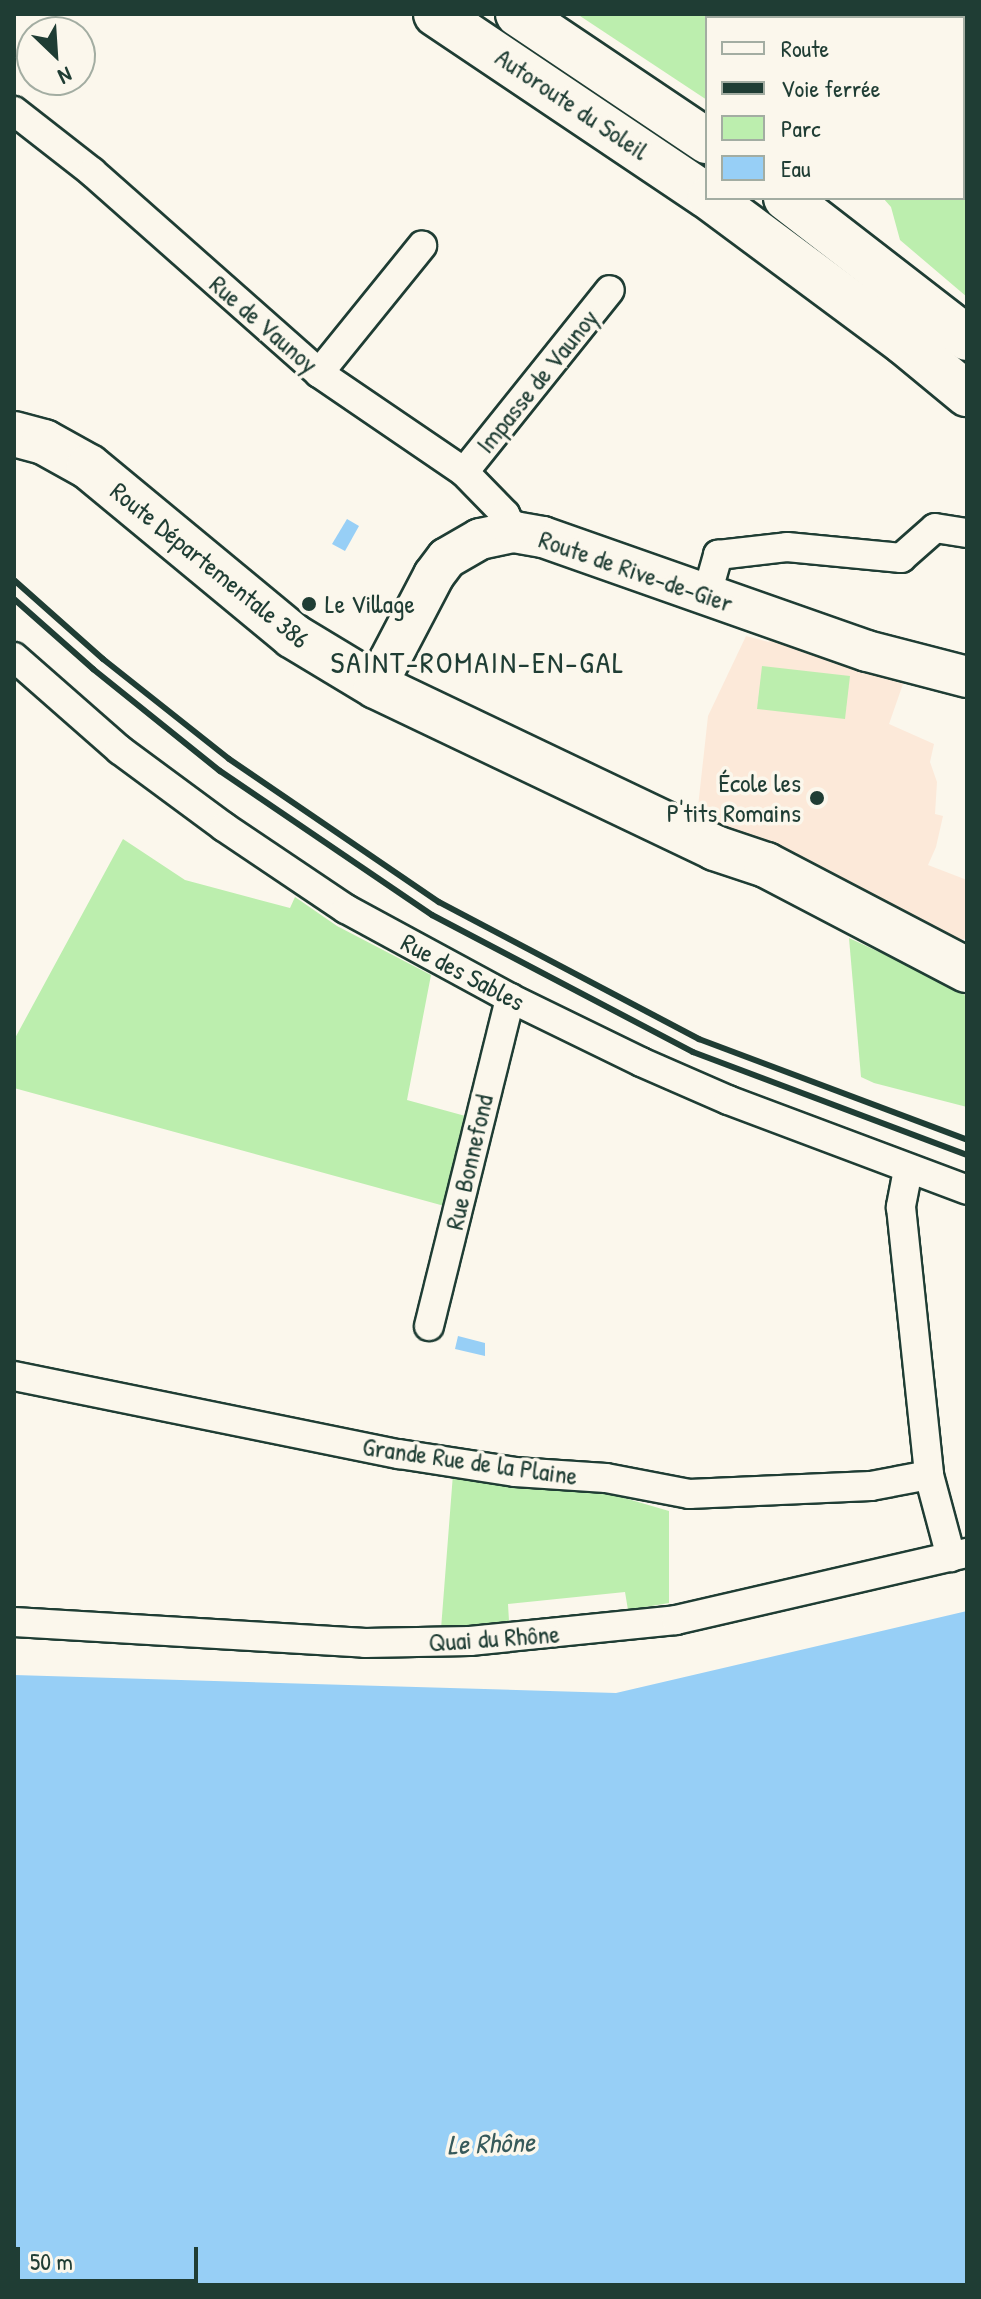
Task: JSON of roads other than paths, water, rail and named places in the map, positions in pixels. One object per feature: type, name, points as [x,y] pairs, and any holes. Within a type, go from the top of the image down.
[{"type":"main road","name":"Autoroute du Soleil","points":[[436,14],[705,194]]},
{"type":"main road","name":"Autoroute du Soleil","points":[[518,14],[705,140]]},
{"type":"main road","name":"Autoroute du Soleil","points":[[713,200],[904,342],[967,394]]},
{"type":"main road","points":[[789,200],[967,338]]},
{"type":"main road","name":"Route Départementale 386","points":[[14,434],[44,442],[89,467],[293,636],[376,686],[715,848],[766,865],[967,970]]},
{"type":"main road","name":"Route de Rive-de-Gier","points":[[376,686],[434,575],[447,558],[480,539],[514,532],[543,537],[867,651],[967,677]]},
{"type":"street","name":"Rue de Vaunoy","points":[[14,111],[92,172],[319,373],[464,472],[505,514],[514,532]]},
{"type":"street","points":[[319,373],[422,246]]},
{"type":"street","name":"Impasse de Vaunoy","points":[[464,472],[610,290]]},
{"type":"street","points":[[707,594],[718,555],[787,547],[901,558],[935,528],[967,533]]},
{"type":"street","name":"Rue des Sables","points":[[14,657],[120,750],[291,874],[346,909],[510,998],[728,1100],[967,1190]]},
{"type":"street","name":"Rue Bonnefond","points":[[429,1326],[510,998]]},
{"type":"street","points":[[908,1170],[901,1207],[929,1475],[959,1555]]},
{"type":"street","name":"Grande Rue de la Plaine","points":[[14,1376],[399,1454],[515,1472],[622,1481],[689,1494],[871,1486],[929,1475]]},
{"type":"street","name":"Quai du Rhône","points":[[14,1622],[365,1643],[470,1641],[676,1620],[959,1555]]},
{"type":"water","points":[[347,519],[359,526],[345,551],[332,544]]},
{"type":"water","points":[[458,1336],[485,1343],[485,1356],[455,1349]]},
{"type":"water","name":"Le Rhône","points":[[967,1611],[967,2285],[14,2285],[14,1675],[616,1693]]},
{"type":"railway","points":[[14,580],[103,659],[229,759],[439,902],[699,1039],[967,1140]]},
{"type":"railway","points":[[14,599],[93,669],[220,771],[432,915],[693,1052],[967,1155]]},
{"type":"place","name":"Le Village","points":[[309,604]]},
{"type":"place","name":"École les P'tits Romains","points":[[817,798]]},
{"type":"district","name":"SAINT-ROMAIN-EN-GAL","points":[[478,662]]}]
